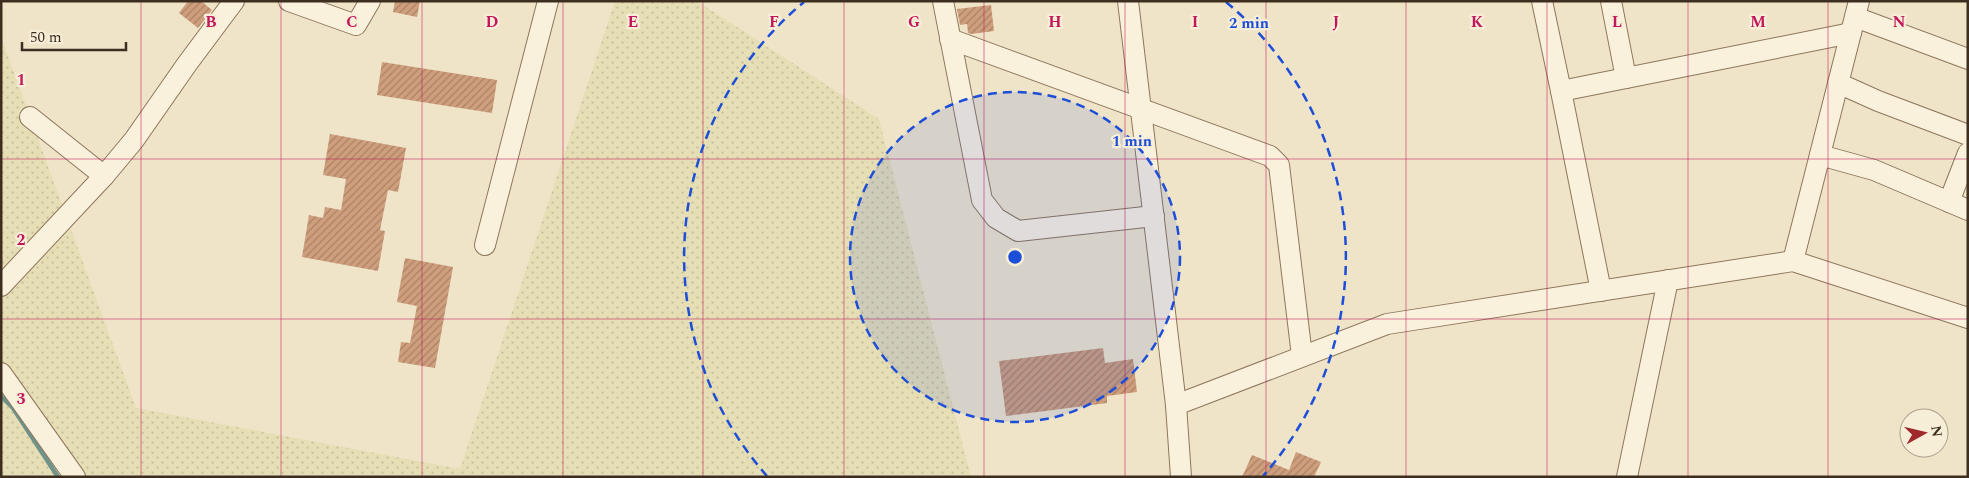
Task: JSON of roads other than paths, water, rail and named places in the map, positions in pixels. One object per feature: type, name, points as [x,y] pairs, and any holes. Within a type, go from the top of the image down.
[{"type":"street","points":[[1,286],[104,176],[134,140],[234,1]]},
{"type":"street","points":[[289,1],[356,25],[370,1]]},
{"type":"street","points":[[485,245],[548,1]]},
{"type":"street","points":[[943,1],[982,200],[996,218],[1018,231],[1154,216]]},
{"type":"street","points":[[1128,1],[1176,405],[1181,477]]},
{"type":"street","points":[[1542,1],[1562,91],[1601,291]]},
{"type":"street","points":[[1611,1],[1626,78]]},
{"type":"street","points":[[1562,91],[1626,78],[1855,17],[1968,59]]},
{"type":"street","points":[[1793,261],[1855,17]]},
{"type":"street","points":[[950,39],[1270,156],[1279,165],[1302,356]]},
{"type":"street","points":[[1838,83],[1878,101],[1968,135]]},
{"type":"street","points":[[30,117],[104,176]]},
{"type":"street","points":[[1949,202],[1968,153]]},
{"type":"street","points":[[1820,155],[1874,170],[1968,210]]},
{"type":"street","points":[[1176,405],[1387,324],[1793,261],[1968,318]]},
{"type":"street","points":[[1627,477],[1668,280]]},
{"type":"street","points":[[1,373],[75,477]]},
{"type":"waterway","points":[[1,396],[13,408],[58,477]]}]
